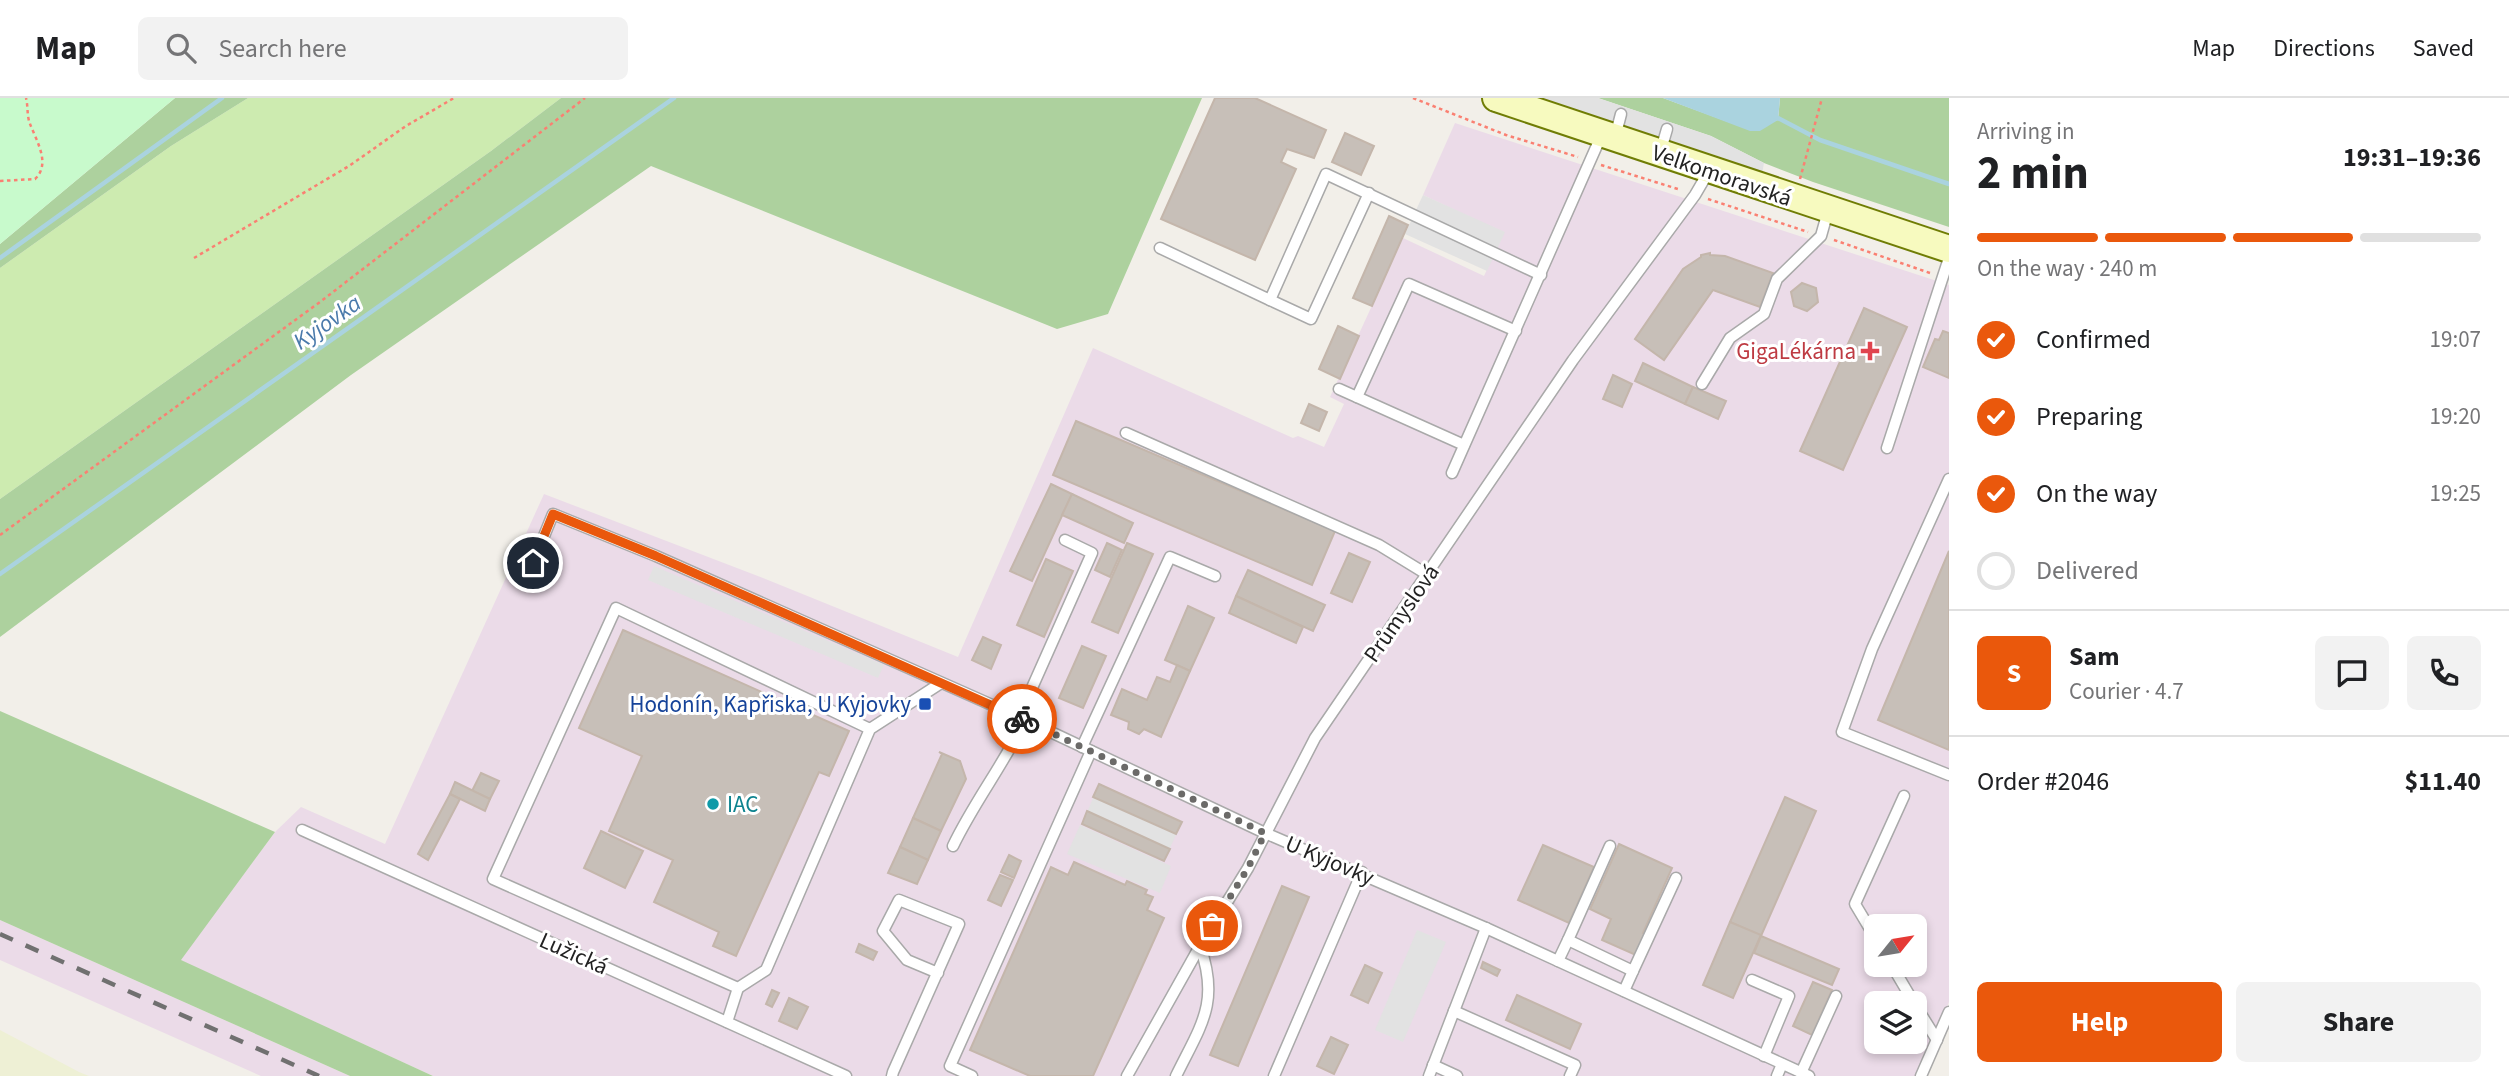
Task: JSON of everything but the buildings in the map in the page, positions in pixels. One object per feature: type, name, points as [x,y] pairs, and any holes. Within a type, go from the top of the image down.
[{"type":"street","name":"Velkomoravská","points":[[1505,99],[1664,141],[1709,171],[1949,249]]},
{"type":"lane","points":[[1452,473],[1590,161],[1613,128]]},
{"type":"lane","name":"Průmyslová","points":[[1127,1076],[1200,946],[1248,868],[1315,738],[1573,360],[1695,195],[1709,171]]},
{"type":"lane","points":[[1270,300],[1326,174],[1541,275]]},
{"type":"lane","points":[[1160,248],[1311,318],[1368,193]]},
{"type":"lane","points":[[1702,384],[1730,338],[1764,314],[1777,279],[1821,236],[1828,210]]},
{"type":"lane","points":[[1887,448],[1949,258]]},
{"type":"lane","points":[[1357,397],[1409,285],[1516,331]]},
{"type":"lane","points":[[1339,390],[1464,444]]},
{"type":"lane","points":[[1126,433],[1379,545],[1427,575]]},
{"type":"lane","points":[[1949,479],[1872,649],[1842,732],[1949,775]]},
{"type":"lane","name":"U Kyjovky","points":[[533,563],[553,514],[656,556],[1022,719],[1265,833],[1486,928],[1805,1074]]},
{"type":"lane","points":[[953,846],[974,804],[1010,750],[1092,553],[1065,540]]},
{"type":"lane","points":[[972,1076],[950,1066],[1170,556],[1215,576]]},
{"type":"lane","points":[[738,988],[492,879],[616,608],[870,729]]},
{"type":"lane","points":[[727,1022],[738,988],[766,970],[870,729],[941,683]]},
{"type":"lane","points":[[1864,919],[1855,904],[1904,796]]},
{"type":"lane","name":"Lužická","points":[[302,830],[846,1076]]},
{"type":"lane","points":[[1558,961],[1610,846]]},
{"type":"lane","points":[[1274,1076],[1362,873]]},
{"type":"lane","points":[[1624,991],[1676,878]]},
{"type":"lane","points":[[892,1076],[959,924],[899,900],[883,931],[907,960],[937,973]]},
{"type":"lane","points":[[1429,1076],[1486,928]]},
{"type":"lane","points":[[1568,940],[1633,971]]},
{"type":"lane","points":[[1176,1076],[1208,1008],[1209,976],[1200,946]]},
{"type":"lane","points":[[1752,980],[1789,996],[1764,1056]]},
{"type":"lane","points":[[1805,1074],[1836,996]]},
{"type":"lane","points":[[1454,1011],[1575,1065],[1570,1076]]},
{"type":"lane","points":[[1921,1076],[1949,1012]]},
{"type":"lane","points":[[1927,1024],[1937,1040]]},
{"type":"lane","points":[[1777,1076],[1782,1064]]},
{"type":"lane","points":[[1433,1065],[1457,1076]]},
{"type":"path","points":[[0,181],[35,179],[42,167],[41,153],[28,115],[26,98]]},
{"type":"path","points":[[194,258],[339,172],[406,126],[454,98]]},
{"type":"path","points":[[0,535],[320,302],[586,98]]},
{"type":"path","points":[[1413,98],[1506,135],[1943,277]]},
{"type":"path","points":[[1795,200],[1822,98]]},
{"type":"shaded area","points":[[1540,98],[1598,98],[1711,136],[1764,163],[1762,174],[1736,162]]},
{"type":"shaded area","points":[[1455,123],[1949,285],[1949,1002],[1918,1076],[433,1076],[180,960],[275,832],[301,807],[385,844],[544,494],[958,657],[1093,348],[1293,438],[1298,436],[1324,447],[1344,404],[1330,397],[1403,238],[1484,276],[1504,233],[1423,195]]},
{"type":"shaded area","points":[[1423,195],[1505,232],[1487,271],[1405,234]]},
{"type":"shaded area","points":[[654,566],[884,665],[878,678],[648,580]]},
{"type":"shaded area","points":[[1099,784],[1182,822],[1164,861],[1082,824]]},
{"type":"shaded area","points":[[1080,825],[1171,866],[1160,893],[1067,854]]},
{"type":"shaded area","points":[[0,920],[350,1076],[261,1076],[0,960]]},
{"type":"shaded area","points":[[1417,930],[1446,942],[1403,1042],[1375,1030]]},
{"type":"green space","points":[[0,98],[175,98],[0,244]]},
{"type":"green space","points":[[175,98],[248,98],[171,146],[0,268],[0,244]]},
{"type":"green space","points":[[248,98],[561,98],[491,151],[0,499],[0,268],[171,146]]},
{"type":"green space","points":[[561,98],[1202,98],[1108,314],[1057,329],[651,166],[351,375],[0,637],[0,499],[491,151]]},
{"type":"green space","points":[[1598,98],[1663,98],[1750,130],[1778,120],[1780,98],[1949,98],[1949,227],[1813,182],[1764,163],[1711,136]]},
{"type":"green space","points":[[0,711],[275,832],[181,960],[433,1076],[350,1076],[0,920]]},
{"type":"green space","points":[[0,1030],[79,1072],[89,1076],[0,1076]]},
{"type":"water","points":[[1663,98],[1780,98],[1778,120],[1760,131],[1750,131]]},
{"type":"waterway","points":[[0,258],[222,98]]},
{"type":"waterway","name":"Kyjovka","points":[[0,574],[674,98]]},
{"type":"waterway","points":[[1774,116],[1820,140],[1949,184]]},
{"type":"railway","points":[[0,934],[319,1076]]},
{"type":"way so far","points":[[1022,719],[1265,833],[1248,868],[1212,926]]},
{"type":"place","name":"GigaLékárna","points":[[1870,351]]},
{"type":"place","name":"Hodonín, Kapřiska, U Kyjovky","points":[[925,704]]},
{"type":"place","name":"IAC","points":[[713,804]]},
{"type":"route","points":[[533,563],[553,514],[656,556],[1022,719]]}]
